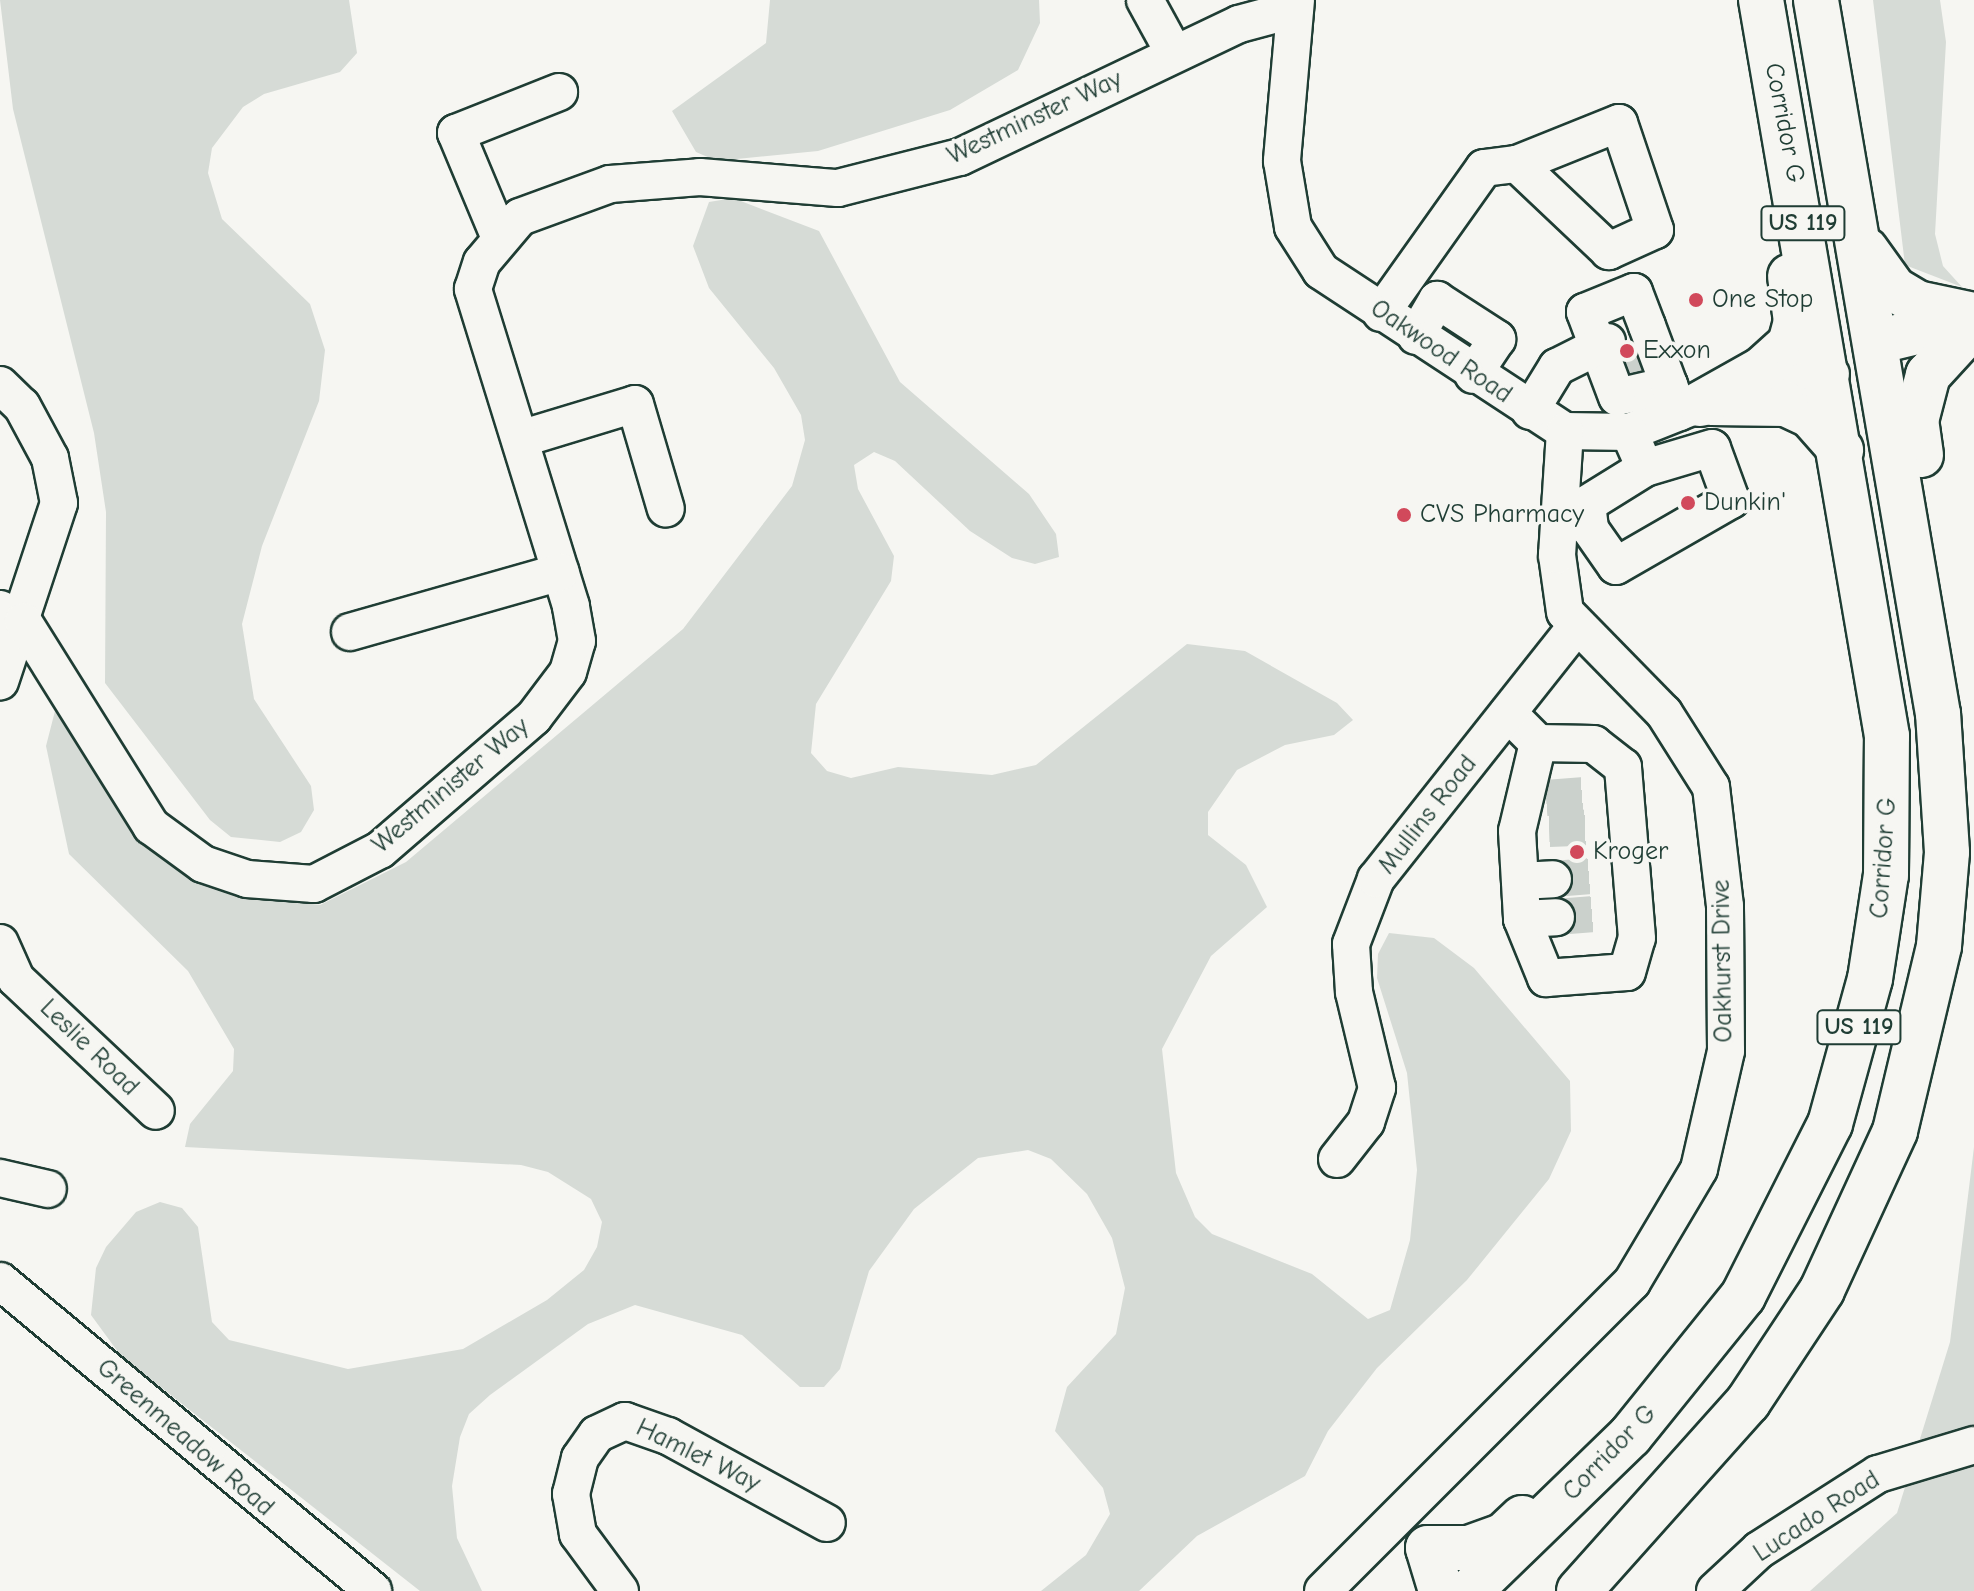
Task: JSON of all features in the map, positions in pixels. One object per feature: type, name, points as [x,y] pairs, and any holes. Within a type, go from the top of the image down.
[{"type":"main road","name":"Corridor G","points":[[1470,1591],[1630,1436],[1743,1296],[1809,1176],[1843,1086],[1886,875],[1887,736],[1831,374],[1761,0]]},
{"type":"main road","name":"Corridor G","points":[[1579,1591],[1772,1369],[1822,1290],[1879,1172],[1916,1065],[1939,946],[1947,852],[1938,714],[1880,341],[1816,0]]},
{"type":"main road","points":[[1647,368],[1762,369],[1790,344],[1796,322],[1759,95],[1774,71],[1800,115],[1834,297],[1846,321],[1880,341],[1974,316]]},
{"type":"main road","points":[[1861,242],[1894,289],[1917,303],[1974,316]]},
{"type":"main road","points":[[1938,714],[1949,666],[1916,421],[1928,375],[1974,325]]},
{"type":"main road","points":[[1647,368],[1786,404],[1810,415],[1841,450]]},
{"type":"main road","points":[[1831,374],[1860,398],[1878,446],[1920,677],[1938,714]]},
{"type":"main road","points":[[1413,1534],[1469,1548],[1504,1535],[1595,1447],[1693,1336],[1743,1296]]},
{"type":"main road","points":[[1413,1534],[1441,1591]]},
{"type":"street","points":[[1145,0],[1174,53]]},
{"type":"street","name":"Westminster Way","points":[[571,606],[473,289],[500,238],[520,217],[610,184],[700,177],[838,188],[960,157],[1174,53],[1296,4]]},
{"type":"street","name":"Oakwood Road","points":[[1296,4],[1282,161],[1293,227],[1321,271],[1381,313],[1473,375],[1565,431],[1629,432],[1647,368],[1831,374]]},
{"type":"street","points":[[500,238],[456,133],[559,92]]},
{"type":"street","points":[[1381,313],[1474,177],[1517,164]]},
{"type":"street","points":[[1530,411],[1557,367],[1647,368],[1712,448],[1731,500],[1616,566],[1590,529],[1587,504],[1645,468],[1712,448]]},
{"type":"street","points":[[0,385],[22,406],[50,458],[59,503],[12,615],[0,681]]},
{"type":"street","points":[[520,439],[635,404],[666,509]]},
{"type":"street","name":"Oakhurst Drive","points":[[1323,1591],[1413,1534],[1632,1282],[1699,1169],[1726,1051],[1725,906],[1711,787],[1664,713],[1574,629],[1560,597],[1557,555],[1565,431]]},
{"type":"street","points":[[1629,432],[1645,468]]},
{"type":"street","points":[[350,632],[561,572]]},
{"type":"street","name":"Westminister Way","points":[[12,615],[151,826],[203,864],[247,879],[314,884],[380,850],[534,717],[568,672],[577,641],[571,606]]},
{"type":"street","name":"Mullins Road","points":[[1337,1159],[1366,1122],[1377,1088],[1354,992],[1351,944],[1376,879],[1574,629]]},
{"type":"street","points":[[1508,713],[1538,743],[1594,744],[1623,767],[1613,809],[1627,972],[1546,978],[1533,815],[1538,743]]},
{"type":"street","name":"Leslie Road","points":[[0,943],[16,979],[156,1111]]},
{"type":"street","points":[[0,1178],[48,1189]]},
{"type":"street","name":"Greenmeadow Road","points":[[2,1283],[260,1504],[373,1591]]},
{"type":"street","name":"Hamlet Way","points":[[620,1591],[578,1534],[571,1494],[580,1458],[597,1434],[625,1421],[668,1436],[827,1523]]},
{"type":"street","name":"Lucado Road","points":[[1715,1591],[1759,1550],[1878,1474],[1974,1445]]},
{"type":"shaded area","points":[[0,0],[349,0],[357,53],[340,72],[264,94],[243,107],[212,148],[208,173],[222,219],[310,304],[325,350],[319,401],[262,546],[242,624],[254,699],[311,786],[314,810],[301,832],[280,842],[231,837],[210,820],[105,683],[106,512],[94,433],[13,109]]},
{"type":"shaded area","points":[[770,0],[1039,0],[1040,23],[1018,70],[950,110],[818,151],[717,161],[696,152],[672,111],[766,43]]},
{"type":"shaded area","points":[[1873,0],[1940,0],[1946,42],[1935,234],[1943,266],[1962,287],[1905,265]]},
{"type":"shaded area","points":[[733,198],[819,231],[900,382],[1029,494],[1056,534],[1059,557],[1035,564],[1012,558],[970,531],[895,461],[874,452],[854,465],[858,489],[894,556],[891,581],[816,704],[811,753],[827,771],[851,778],[898,767],[992,775],[1036,765],[1187,644],[1245,651],[1337,703],[1353,720],[1334,735],[1285,745],[1237,770],[1208,812],[1208,835],[1246,865],[1267,907],[1211,956],[1162,1049],[1176,1173],[1195,1217],[1212,1234],[1312,1274],[1368,1319],[1390,1310],[1410,1240],[1417,1170],[1407,1073],[1377,978],[1378,954],[1389,933],[1434,938],[1474,968],[1570,1081],[1571,1131],[1549,1179],[1467,1280],[1377,1368],[1328,1431],[1305,1476],[1197,1536],[1139,1591],[1041,1591],[1086,1555],[1110,1514],[1103,1488],[1055,1431],[1067,1387],[1116,1334],[1125,1288],[1112,1238],[1087,1194],[1051,1159],[1028,1150],[978,1158],[914,1209],[869,1271],[840,1369],[824,1387],[800,1387],[742,1335],[635,1305],[588,1324],[490,1395],[469,1414],[460,1437],[452,1486],[457,1538],[482,1591],[420,1591],[121,1356],[91,1315],[96,1268],[106,1247],[136,1212],[160,1202],[182,1208],[198,1227],[212,1322],[229,1340],[348,1369],[463,1349],[547,1300],[584,1270],[597,1247],[602,1222],[591,1199],[548,1172],[521,1165],[185,1147],[190,1124],[233,1071],[234,1049],[188,971],[69,854],[46,746],[55,711],[97,747],[145,845],[183,871],[251,896],[320,905],[406,862],[683,629],[792,486],[805,440],[801,415],[774,368],[709,288],[693,246],[709,202]]},
{"type":"shaded area","points":[[1974,1147],[1974,1591],[1810,1591],[1897,1513],[1950,1342]]},
{"type":"tunnel","points":[[1618,372],[1646,360]]},
{"type":"tunnel","points":[[1546,798],[1598,794]]},
{"type":"tunnel","points":[[1549,829],[1601,827]]},
{"type":"tunnel","points":[[1553,879],[1604,875]]},
{"type":"tunnel","points":[[1556,917],[1607,913]]},
{"type":"place","name":"One Stop","points":[[1696,300]]},
{"type":"place","name":"Exxon","points":[[1627,351]]},
{"type":"place","name":"Dunkin'","points":[[1688,503]]},
{"type":"place","name":"CVS Pharmacy","points":[[1404,515]]},
{"type":"place","name":"Kroger","points":[[1577,852]]}]
